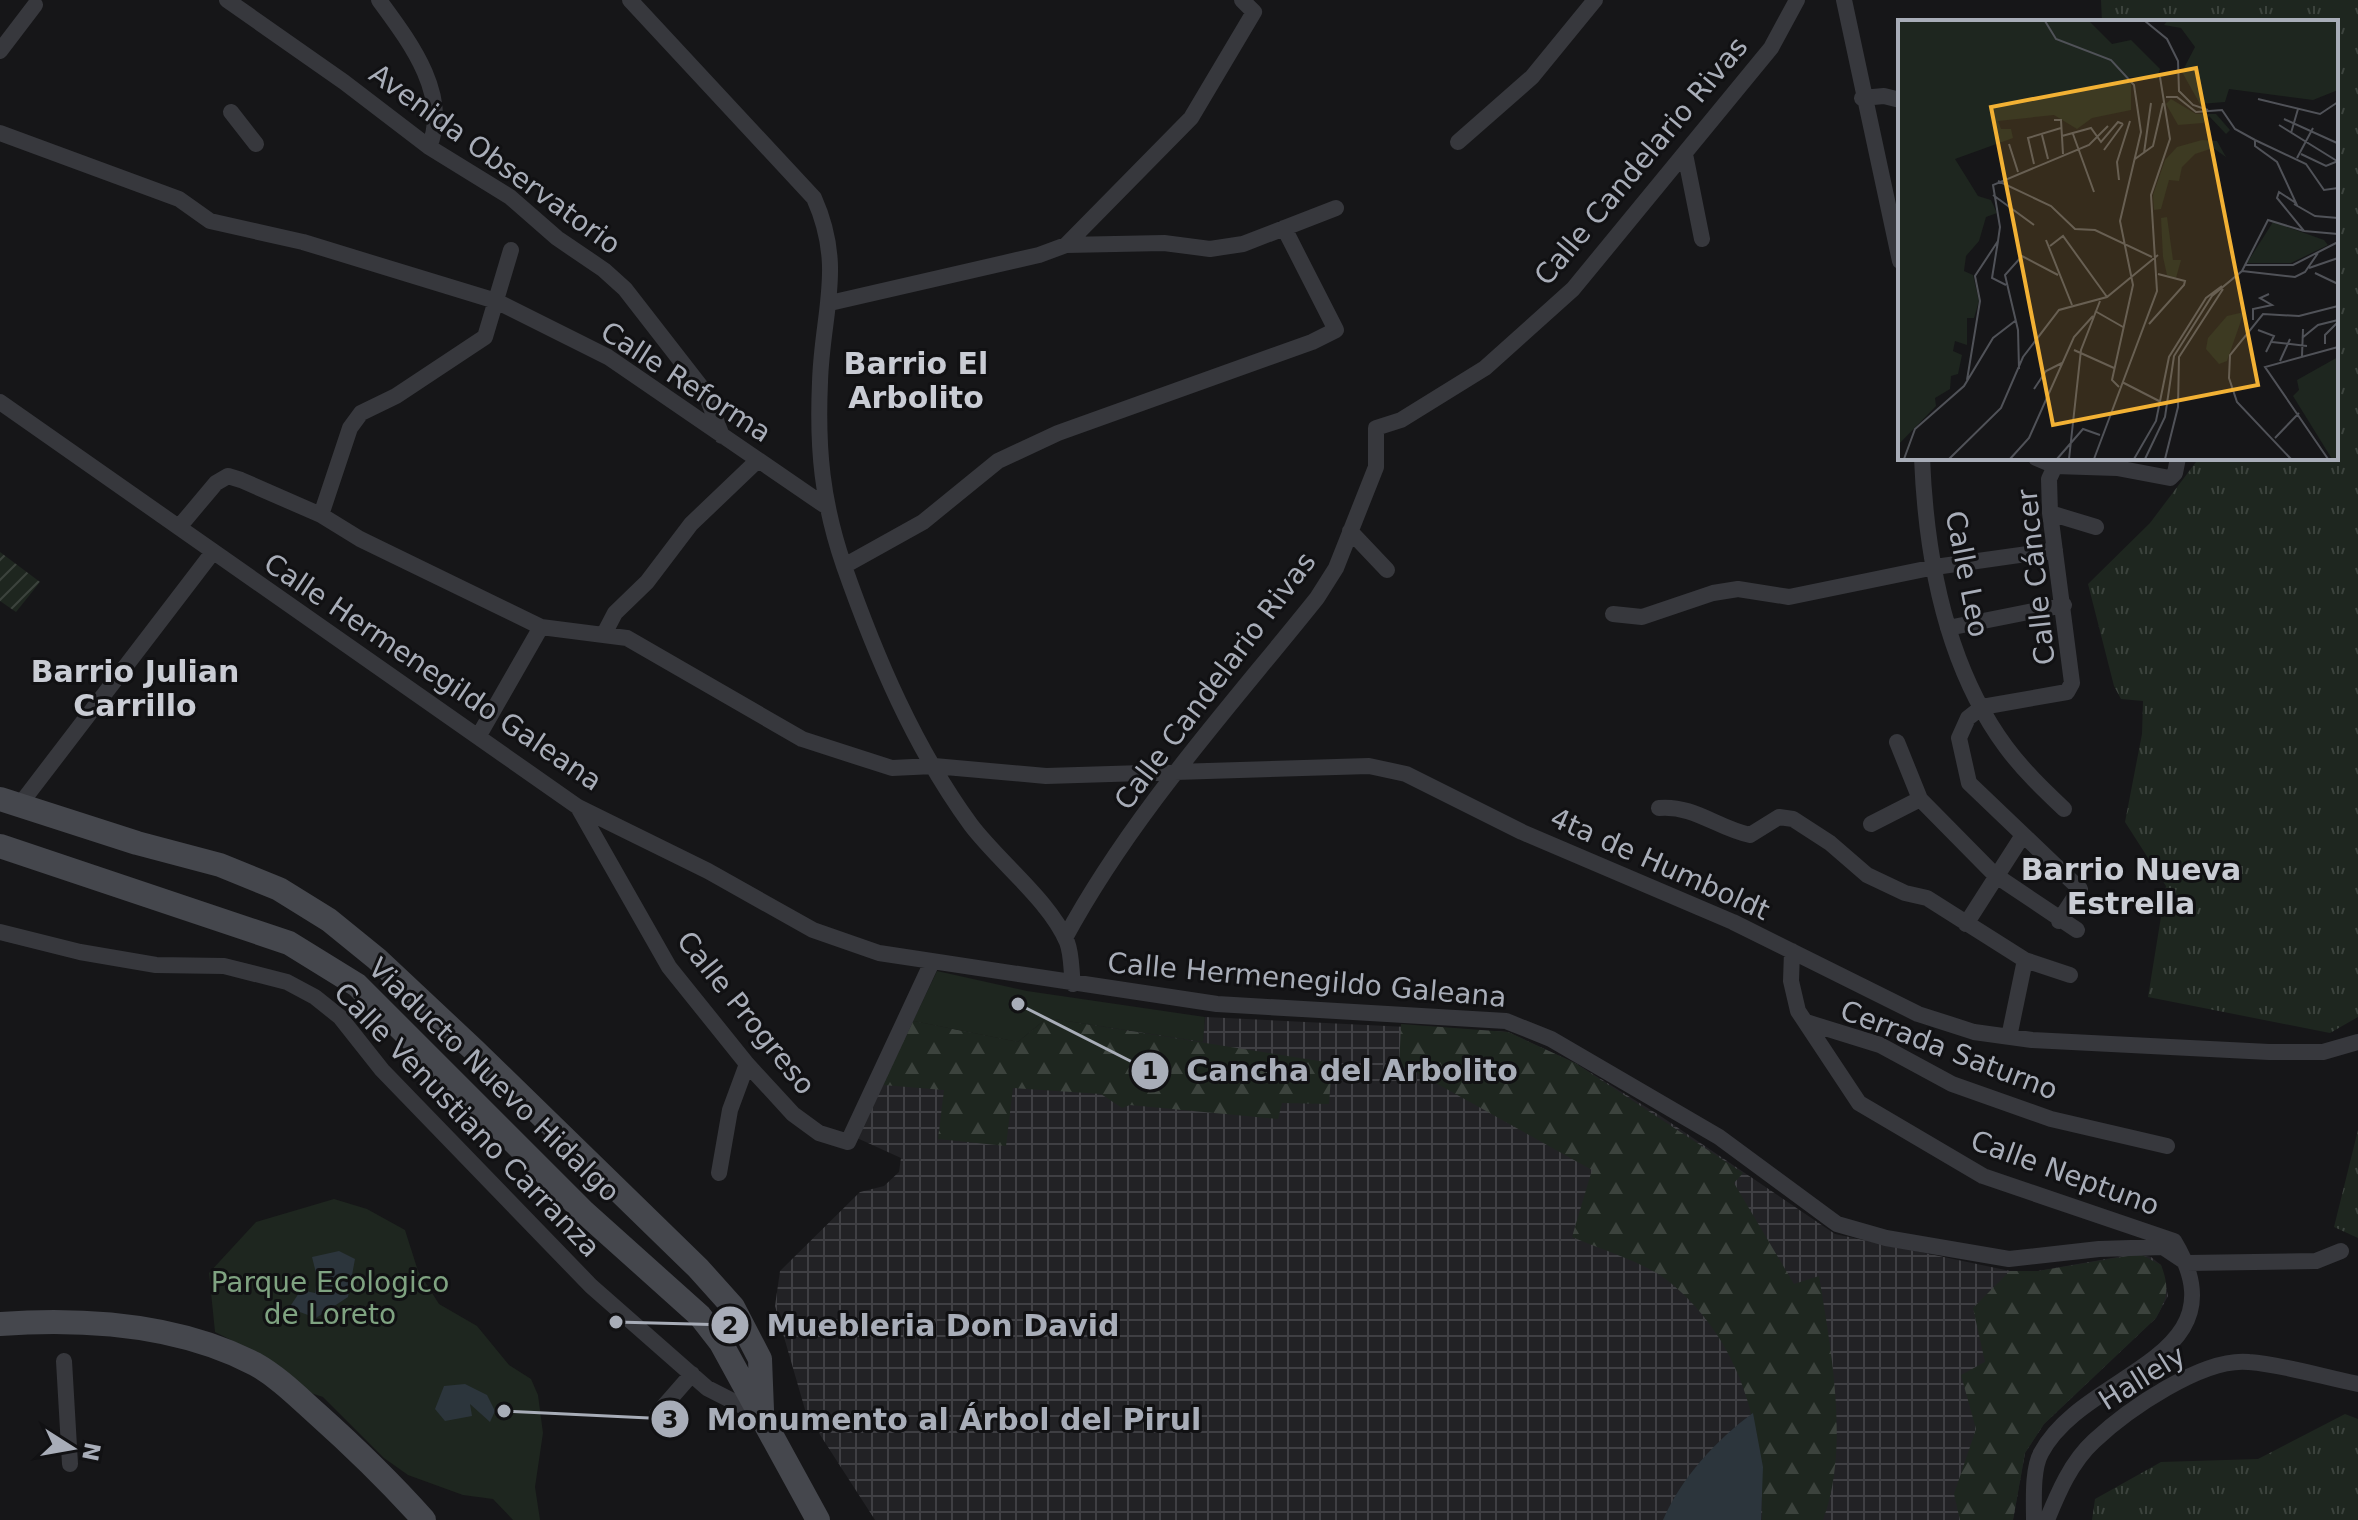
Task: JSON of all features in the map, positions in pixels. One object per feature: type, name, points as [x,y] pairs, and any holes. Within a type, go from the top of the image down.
[{"type":"main road","points":[[9,803],[220,865],[279,889],[329,920],[377,959],[698,1268],[733,1307],[760,1359],[763,1416]]},
{"type":"main road","name":"Viaducto Nuevo Hidalgo","points":[[0,846],[289,943],[357,985],[584,1212],[700,1316],[721,1343],[818,1520]]},
{"type":"main road","points":[[0,1324],[45,1321],[182,1335],[245,1360],[278,1379],[374,1465],[424,1520]]},
{"type":"street","name":"Avenida Observatorio","points":[[227,0],[344,82],[429,147],[510,197],[625,289],[705,392],[722,436]]},
{"type":"street","points":[[379,0],[423,67],[438,126],[429,147]]},
{"type":"street","points":[[630,0],[814,198],[828,230],[832,257],[830,303],[820,379],[819,438],[824,505],[844,566],[892,694],[972,826],[1065,938],[1073,984]]},
{"type":"street","points":[[1458,142],[1532,77],[1595,0]]},
{"type":"street","name":"Calle Candelario Rivas","points":[[1065,938],[1097,879],[1177,772],[1317,598],[1336,568],[1376,467],[1376,428],[1401,420],[1485,368],[1573,289],[1771,48],[1797,0]]},
{"type":"street","points":[[1844,0],[1862,98],[1897,222]]},
{"type":"street","points":[[0,51],[35,5]]},
{"type":"street","points":[[1066,245],[1191,118],[1248,6]]},
{"type":"street","points":[[1862,98],[1884,96],[1898,100]]},
{"type":"street","points":[[231,112],[256,144]]},
{"type":"street","name":"Calle Reforma","points":[[0,133],[179,199],[210,221],[303,242],[496,301],[608,357],[824,505]]},
{"type":"street","points":[[1685,154],[1702,239]]},
{"type":"street","points":[[830,303],[1025,259],[1066,245],[1164,243],[1210,249],[1243,244],[1336,208]]},
{"type":"street","points":[[844,566],[923,522],[998,461],[1058,433],[1312,342],[1336,330],[1284,228]]},
{"type":"street","points":[[321,515],[350,428],[361,413],[396,396],[485,337],[511,250]]},
{"type":"street","name":"Calle Hermenegildo Galeana","points":[[0,402],[578,807],[708,871],[813,930],[879,953],[1217,1004],[1506,1021],[1551,1039],[1719,1137],[1837,1224],[1886,1238],[2009,1259],[2099,1249],[2163,1247],[2187,1263]]},
{"type":"street","points":[[604,634],[615,613],[647,582],[691,524],[758,460]]},
{"type":"street","name":"Calle Leo","points":[[1922,460],[1935,567],[1953,648],[2005,746],[2064,809]]},
{"type":"street","points":[[2041,460],[2055,466],[2116,463],[2170,478],[2175,473],[2178,460]]},
{"type":"street","name":"Calle Cáncer","points":[[1982,707],[2070,689],[2072,683],[2050,513],[2049,479],[2055,466]]},
{"type":"street","name":"4ta de Humboldt","points":[[179,527],[216,483],[228,476],[321,515],[360,539],[541,627],[627,638],[815,744],[892,768],[934,766],[1046,776],[1369,766],[1406,774],[1522,832],[1792,951],[1918,1014],[1974,1032],[2009,1037],[2282,1052],[2323,1052],[2358,1042]]},
{"type":"street","points":[[2050,513],[2096,527]]},
{"type":"street","points":[[1350,531],[1387,570]]},
{"type":"street","points":[[1613,614],[1642,617],[1713,593],[1738,589],[1789,597],[1935,567],[2055,550]]},
{"type":"street","points":[[9,803],[213,552]]},
{"type":"street","points":[[1948,628],[2064,605]]},
{"type":"street","points":[[478,737],[541,627]]},
{"type":"street","points":[[1982,707],[1968,718],[1959,738],[1969,783],[2080,889],[2059,921]]},
{"type":"street","points":[[1897,742],[1920,799],[1995,875],[2059,921],[2077,930]]},
{"type":"street","points":[[1871,824],[1920,799]]},
{"type":"street","points":[[1659,808],[1679,806],[1734,832],[1750,835],[1779,817],[1793,819],[1830,843],[1867,875],[1905,893],[1927,898],[2025,960],[2070,975]]},
{"type":"street","name":"Calle Progreso","points":[[578,807],[669,967],[747,1064],[793,1114],[819,1133],[848,1142],[932,962]]},
{"type":"street","points":[[1966,924],[2023,835]]},
{"type":"street","name":"Calle Venustiano Carranza","points":[[0,932],[80,952],[156,965],[224,966],[287,982],[315,997],[340,1017],[382,1070],[591,1286],[707,1388],[763,1416]]},
{"type":"street","name":"Calle Neptuno","points":[[1792,951],[1791,981],[1798,1011],[1859,1103],[1898,1129],[1983,1176],[2174,1241],[2187,1263]]},
{"type":"street","points":[[2009,1037],[2025,960]]},
{"type":"street","name":"Cerrada Saturno","points":[[1806,1022],[1880,1045],[1952,1084],[2051,1119],[2167,1146]]},
{"type":"street","points":[[719,1173],[730,1110],[747,1064]]},
{"type":"street","points":[[2034,1520],[2039,1456],[2055,1430],[2116,1381],[2144,1367],[2177,1339],[2191,1309],[2187,1263],[2316,1261],[2341,1251]]},
{"type":"street","points":[[64,1361],[70,1464]]},
{"type":"street","name":"Hallely","points":[[2047,1520],[2071,1469],[2093,1442],[2139,1407],[2214,1365],[2248,1361],[2358,1384]]},
{"type":"street","points":[[657,1414],[692,1374]]},
{"type":"shaded area","points":[[1205,1017],[1508,1032],[1575,1063],[1659,1115],[1835,1234],[2010,1271],[2038,1271],[2129,1255],[2151,1257],[2161,1265],[2168,1296],[2156,1318],[2044,1424],[2025,1453],[2013,1520],[875,1520],[806,1413],[775,1306],[780,1271],[860,1192],[884,1186],[899,1172],[901,1158],[857,1138],[913,1021],[1018,1042],[1047,1018],[1202,1041]]},
{"type":"shaded area","points":[[339,1251],[355,1259],[348,1297],[316,1318],[289,1308],[301,1290],[315,1293],[317,1277],[312,1257]]},
{"type":"shaded area","points":[[465,1384],[487,1395],[495,1411],[490,1422],[470,1404],[472,1416],[445,1421],[435,1409],[444,1386]]},
{"type":"shaded area","points":[[1753,1413],[1763,1467],[1761,1520],[1663,1520],[1701,1460]]},
{"type":"green space","points":[[2101,0],[2358,0],[2358,1017],[2330,1033],[2148,997],[2166,886],[2125,822],[2142,734],[2143,701],[2121,699],[2114,686],[2088,584],[2150,523],[2197,460],[2338,460],[2338,20],[2102,20]]},
{"type":"green space","points":[[0,552],[40,582],[16,612],[0,601]]},
{"type":"green space","points":[[937,971],[1027,991],[1205,1017],[1203,1042],[1047,1018],[1018,1042],[913,1021]]},
{"type":"green space","points":[[1047,1018],[1332,1063],[1329,1104],[1282,1103],[1278,1119],[1130,1105],[1122,1108],[1101,1094],[1013,1088],[1006,1146],[938,1139],[944,1090],[883,1085],[913,1021],[1018,1042]]},
{"type":"green space","points":[[1401,1024],[1508,1032],[1575,1063],[1743,1173],[1734,1183],[1794,1284],[1819,1276],[1833,1367],[1837,1431],[1831,1492],[1823,1520],[1762,1520],[1759,1452],[1753,1419],[1731,1358],[1693,1304],[1657,1273],[1572,1237],[1592,1170],[1407,1067],[1399,1069]]},
{"type":"green space","points":[[2358,1130],[2358,1238],[2334,1227]]},
{"type":"green space","name":"Parque Ecologico de Loreto","points":[[334,1199],[367,1209],[405,1230],[418,1271],[439,1304],[477,1326],[509,1365],[531,1379],[538,1395],[543,1433],[535,1487],[540,1520],[513,1520],[493,1499],[463,1495],[408,1475],[384,1458],[323,1397],[289,1386],[253,1351],[215,1332],[209,1273],[256,1222]]},
{"type":"green space","points":[[2140,1254],[2161,1265],[2166,1280],[2163,1305],[2156,1318],[2044,1424],[2025,1453],[2013,1520],[1960,1520],[1954,1494],[1976,1429],[1961,1375],[1985,1362],[1973,1308],[2010,1271],[2038,1271]]},
{"type":"green space","points":[[2345,1414],[2358,1419],[2358,1520],[2092,1520],[2095,1499],[2161,1462],[2258,1459]]},
{"type":"place","name":"Cancha del Arbolito","points":[[1018,1004]]},
{"type":"place","name":"Muebleria Don David","points":[[616,1322]]},
{"type":"place","name":"Monumento al Árbol del Pirul","points":[[504,1411]]},
{"type":"district","name":"Barrio El Arbolito","points":[[916,380]]},
{"type":"district","name":"Barrio Julian Carrillo","points":[[135,688]]},
{"type":"district","name":"Barrio Nueva Estrella","points":[[2131,886]]}]
